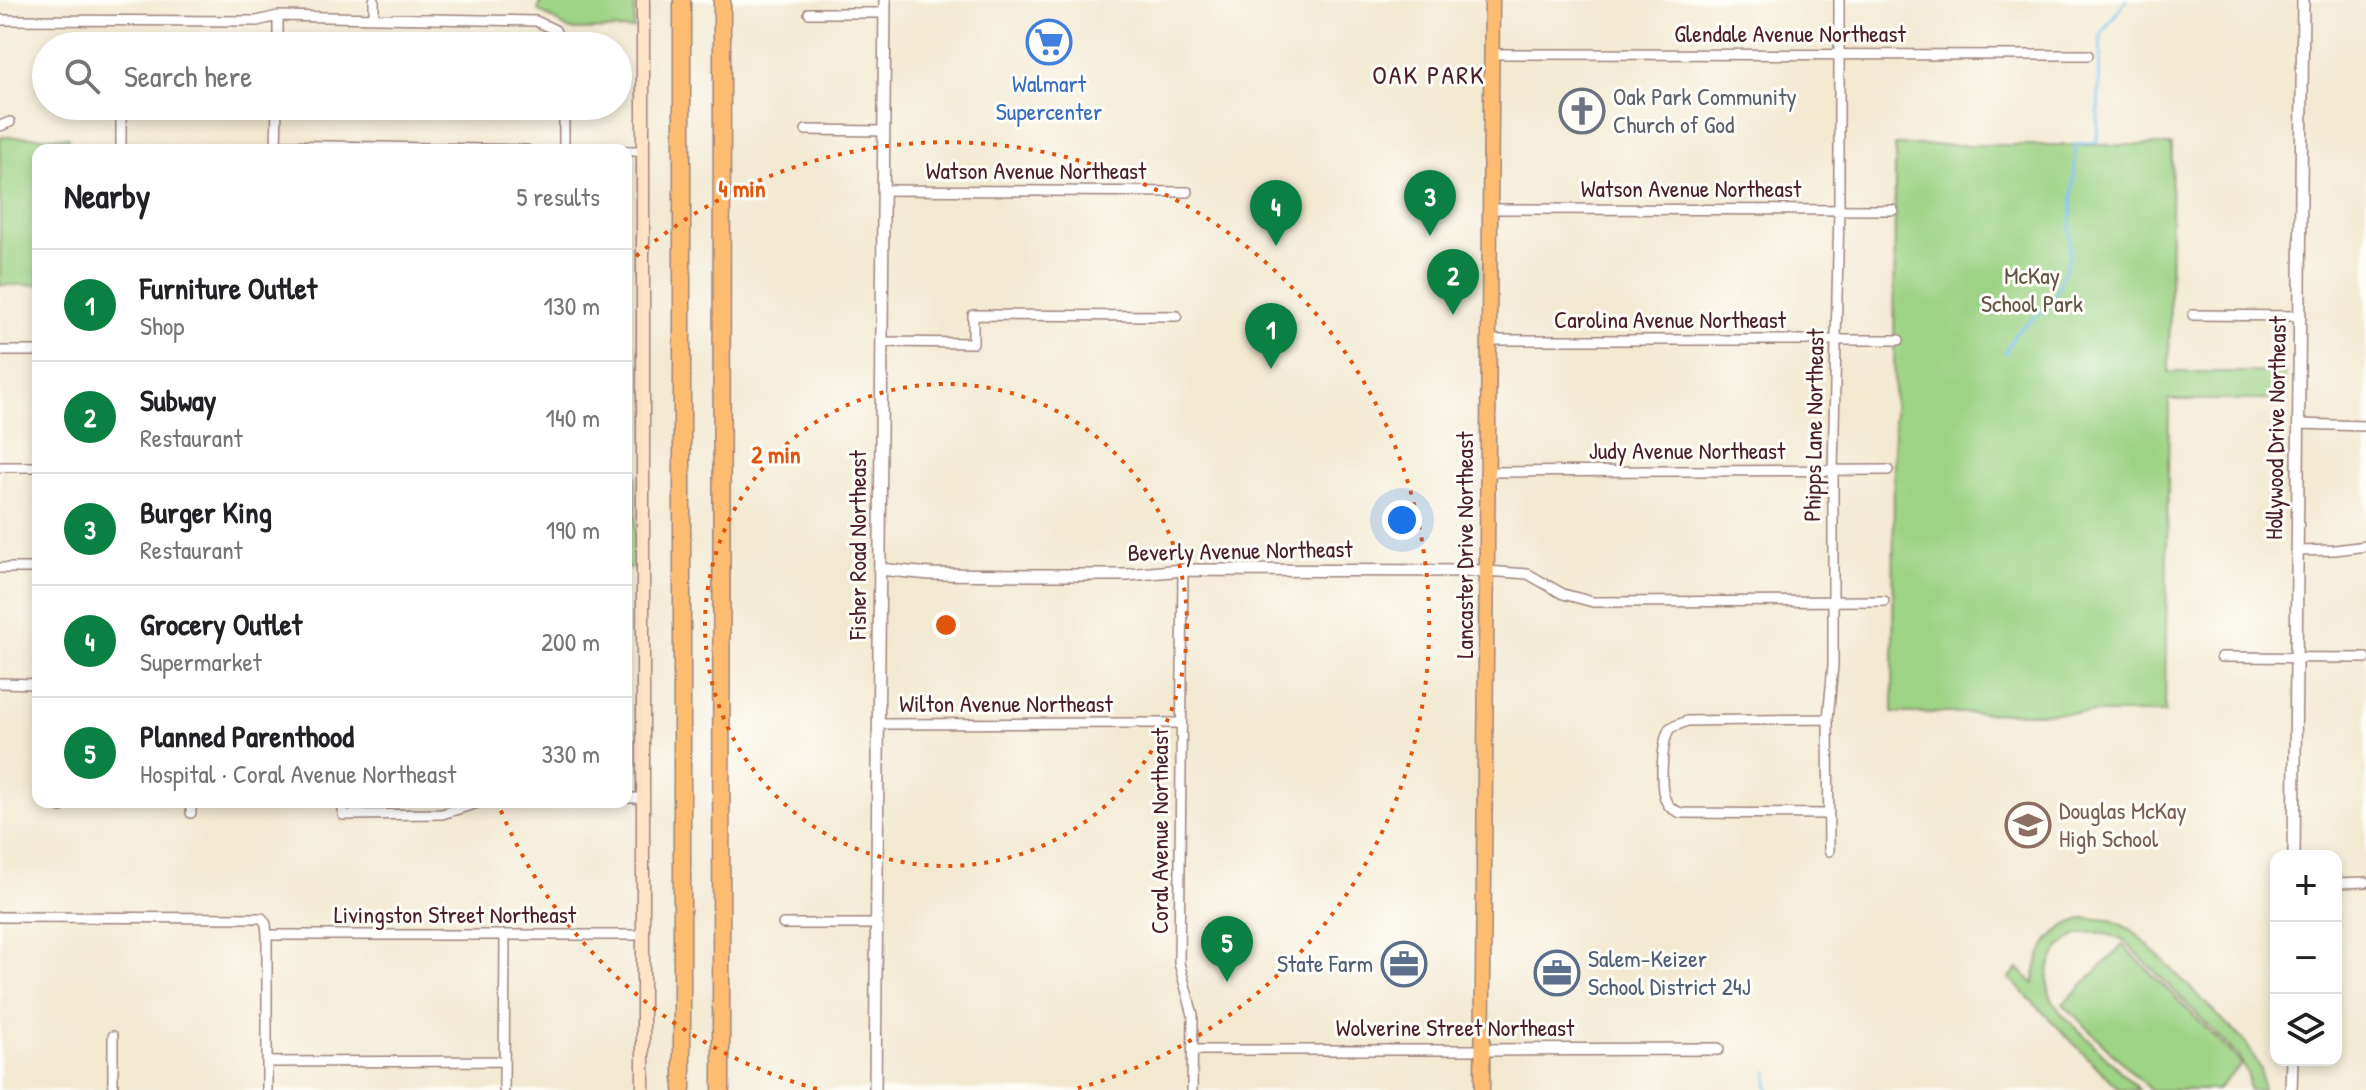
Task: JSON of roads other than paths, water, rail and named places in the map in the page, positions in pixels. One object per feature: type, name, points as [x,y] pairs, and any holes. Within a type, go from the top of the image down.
[{"type":"highway","points":[[682,0],[682,1090]]},
{"type":"highway","points":[[721,1090],[722,0]]},
{"type":"main road","points":[[643,0],[643,1090]]},
{"type":"main road","name":"Lancaster Drive Northeast","points":[[1482,1090],[1492,0]]},
{"type":"street","points":[[374,0],[374,18]]},
{"type":"street","name":"Fisher Road Northeast","points":[[875,1090],[885,0]]},
{"type":"street","name":"Phipps Lane Northeast","points":[[1829,851],[1828,719],[1833,665],[1839,0]]},
{"type":"street","name":"Hollywood Drive Northeast","points":[[2294,850],[2303,0]]},
{"type":"street","points":[[809,13],[885,13]]},
{"type":"street","points":[[278,16],[278,32]]},
{"type":"street","points":[[0,20],[257,21],[278,16],[536,21],[556,32]]},
{"type":"street","name":"Glendale Avenue Northeast","points":[[1492,54],[2088,55]]},
{"type":"street","points":[[121,120],[121,144]]},
{"type":"street","points":[[276,144],[277,120]]},
{"type":"street","points":[[564,120],[564,144]]},
{"type":"street","points":[[806,130],[884,131]]},
{"type":"street","points":[[632,151],[643,151]]},
{"type":"street","name":"Watson Avenue Northeast","points":[[884,190],[1188,192]]},
{"type":"street","name":"Watson Avenue Northeast","points":[[1490,209],[1893,210]]},
{"type":"street","points":[[881,342],[973,343],[973,315],[1177,316]]},
{"type":"street","points":[[2193,315],[2299,316]]},
{"type":"street","name":"Carolina Avenue Northeast","points":[[1489,340],[1899,340]]},
{"type":"street","points":[[0,351],[32,351]]},
{"type":"street","points":[[2298,424],[2366,426]]},
{"type":"street","points":[[0,467],[32,467]]},
{"type":"street","name":"Judy Avenue Northeast","points":[[1487,472],[1888,470]]},
{"type":"street","points":[[2297,551],[2366,546]]},
{"type":"street","points":[[0,568],[32,568]]},
{"type":"street","name":"Beverly Avenue Northeast","points":[[879,569],[930,574],[1031,575],[1128,575],[1183,570],[1487,571],[1528,574],[1563,594],[1593,602],[1884,601]]},
{"type":"street","name":"Coral Avenue Northeast","points":[[1183,570],[1179,963],[1193,1015],[1192,1090]]},
{"type":"street","points":[[2221,657],[2366,658]]},
{"type":"street","points":[[0,683],[32,684]]},
{"type":"street","points":[[1828,719],[1687,721],[1670,728],[1664,743],[1663,795],[1667,804],[1681,813],[1828,814]]},
{"type":"street","name":"Wilton Avenue Northeast","points":[[878,724],[1181,723]]},
{"type":"street","points":[[632,798],[643,798]]},
{"type":"street","points":[[343,808],[343,815],[442,814],[462,808]]},
{"type":"street","points":[[2342,883],[2366,882]]},
{"type":"street","points":[[0,917],[257,916],[265,921],[267,1090]]},
{"type":"street","points":[[783,924],[876,924]]},
{"type":"street","name":"Livingston Street Northeast","points":[[267,935],[643,935]]},
{"type":"street","points":[[504,1090],[505,935]]},
{"type":"street","points":[[113,1036],[113,1090]]},
{"type":"street","name":"Wolverine Street Northeast","points":[[1193,1050],[1718,1049]]},
{"type":"street","points":[[267,1062],[504,1061]]},
{"type":"street","points":[[2291,1090],[2292,1066]]},
{"type":"waterway","points":[[2005,353],[2015,333],[2052,304],[2069,259],[2076,144],[2097,142],[2101,34],[2126,0]]},
{"type":"waterway","points":[[1768,1072],[1768,1090]]},
{"type":"place","name":"Walmart Supercenter","points":[[1049,42]]},
{"type":"place","name":"Oak Park Community Church of God","points":[[1582,111]]},
{"type":"place","name":"Burger King","points":[[1430,236]]},
{"type":"place","name":"Grocery Outlet","points":[[1276,246]]},
{"type":"place","name":"Subway","points":[[1453,315]]},
{"type":"place","name":"Furniture Outlet","points":[[1271,369]]},
{"type":"place","name":"Douglas McKay High School","points":[[2028,825]]},
{"type":"place","name":"State Farm","points":[[1404,964]]},
{"type":"place","name":"Salem-Keizer School District 24J","points":[[1557,973]]},
{"type":"place","name":"Planned Parenthood","points":[[1227,982]]},
{"type":"district","name":"OAK PARK","points":[[1429,75]]},
{"type":"park label","name":"McKay School Park","points":[[2032,290]]}]
